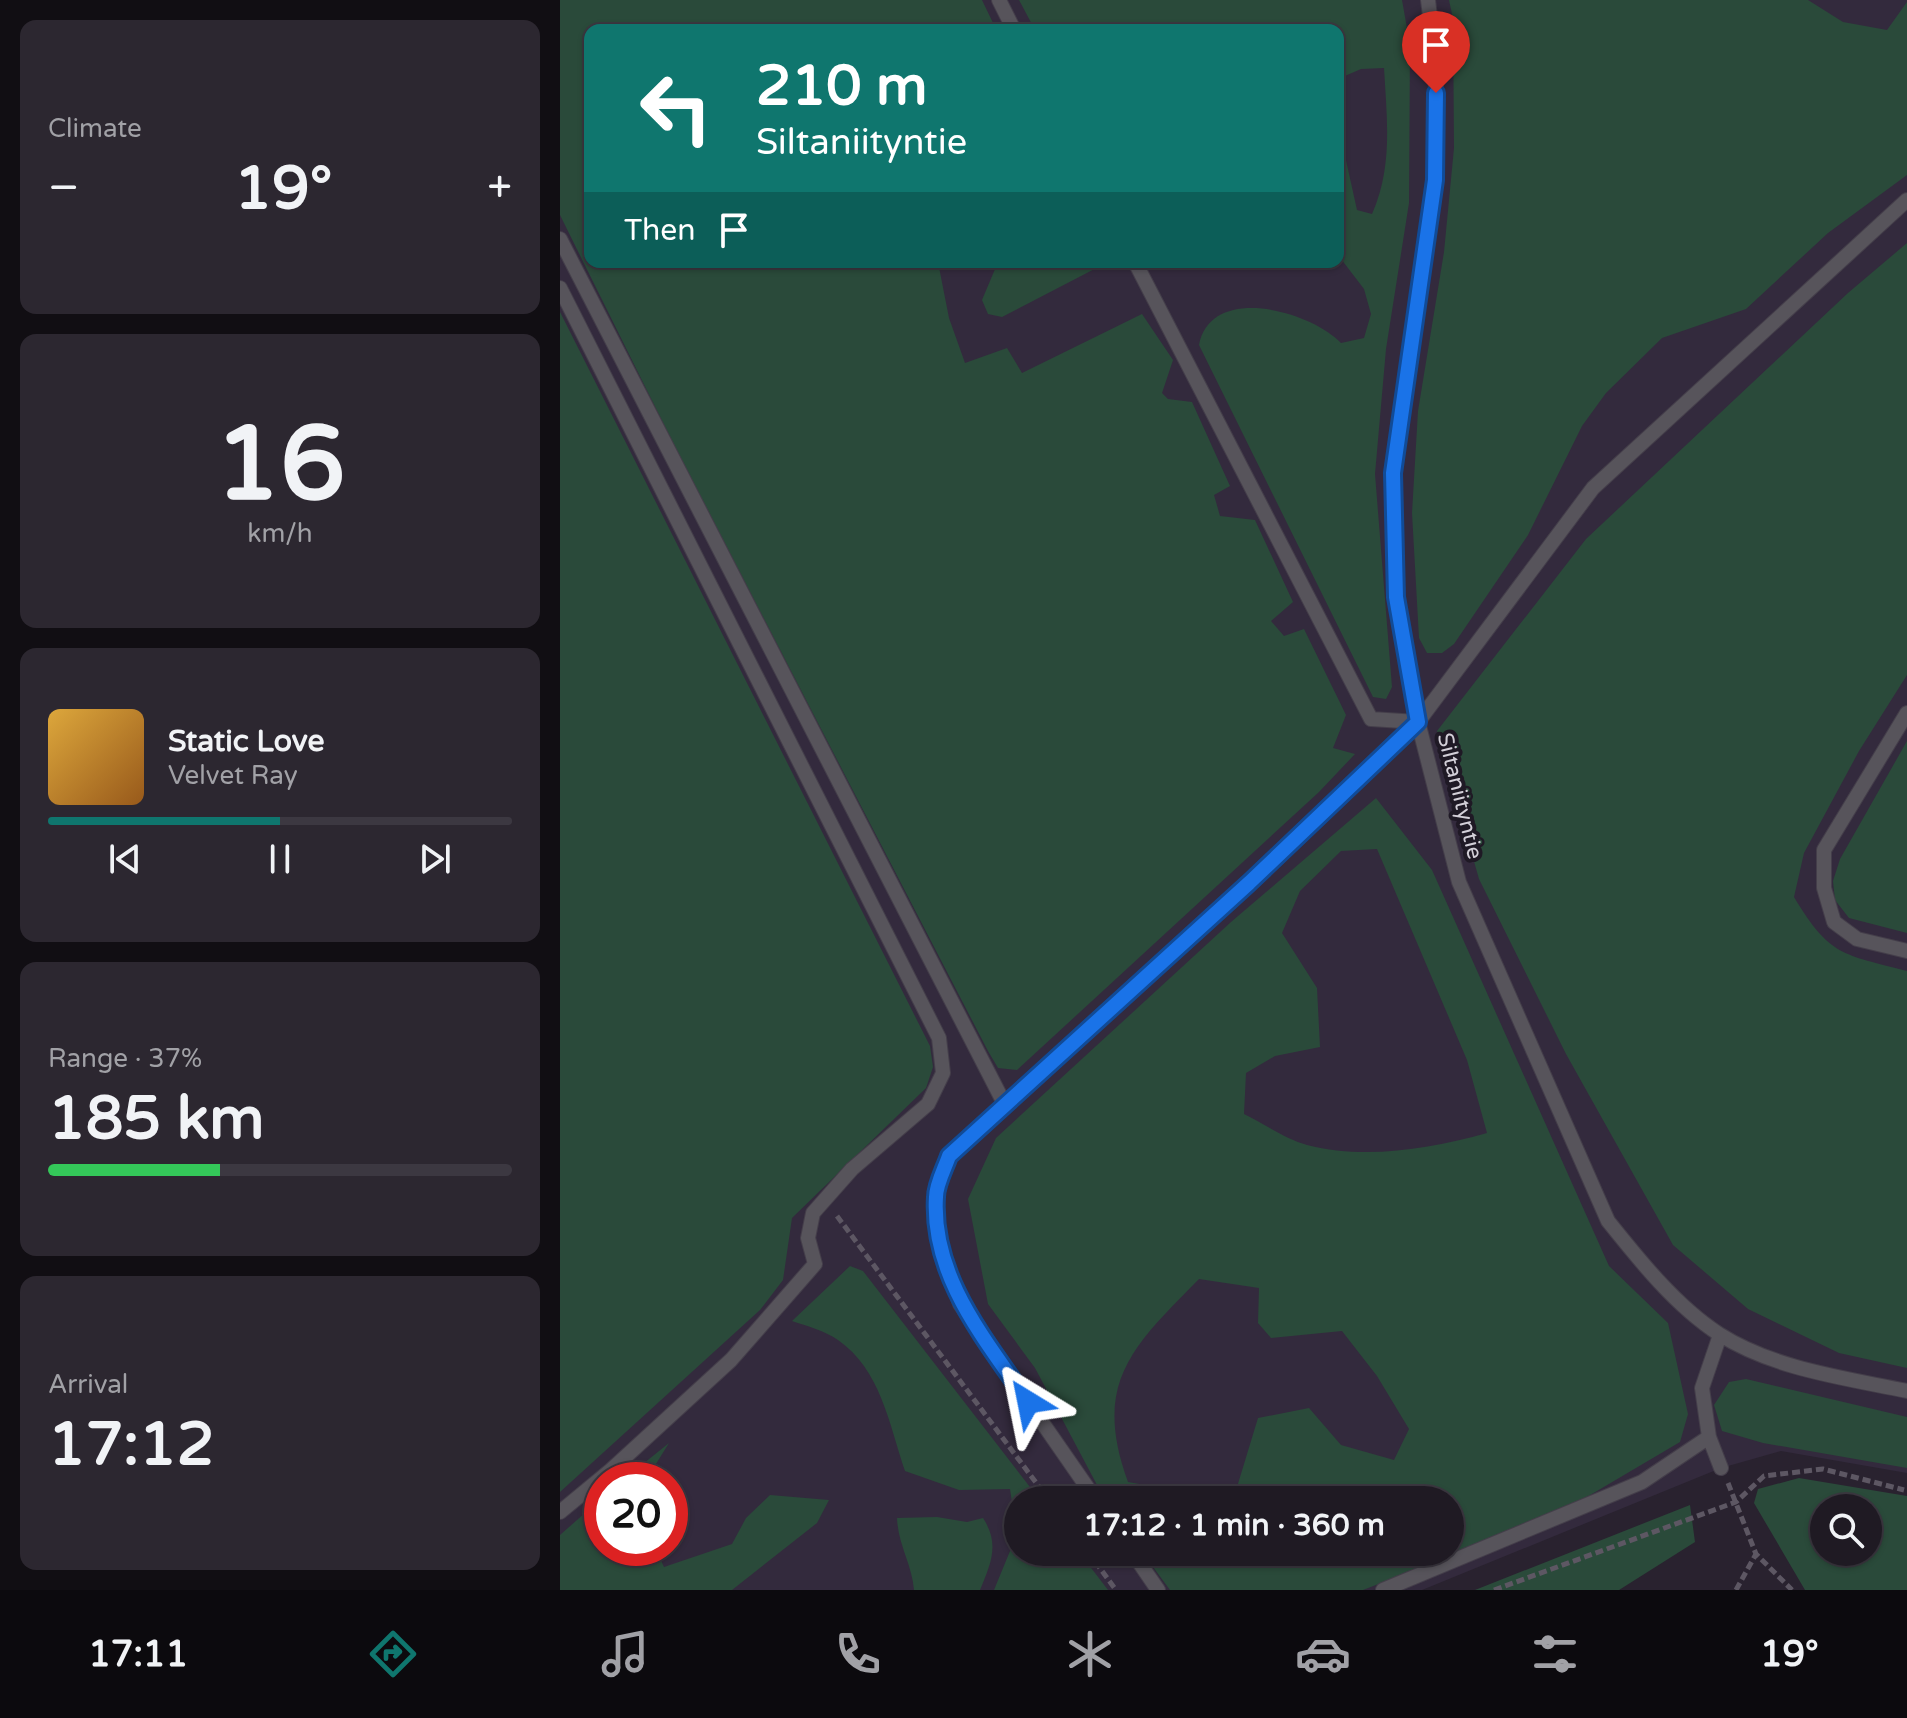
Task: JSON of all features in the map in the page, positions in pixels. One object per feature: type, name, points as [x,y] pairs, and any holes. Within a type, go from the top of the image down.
[{"type":"lane","points":[[999,0],[1011,24]]},
{"type":"lane","name":"Siltaniityntie","points":[[1428,0],[1436,65],[1435,180],[1393,473],[1396,597],[1418,722],[1459,882],[1608,1221],[1643,1265],[1720,1335],[1804,1369],[1907,1391]]},
{"type":"lane","points":[[1086,1486],[960,1304],[940,1245],[935,1195],[949,1156],[1249,883],[1418,722],[1593,488],[1907,200]]},
{"type":"lane","points":[[560,239],[1005,1105]]},
{"type":"lane","points":[[1138,268],[1371,719],[1418,722]]},
{"type":"lane","points":[[560,288],[939,1038],[943,1073],[928,1104],[852,1169],[813,1213],[808,1238],[815,1264],[731,1360],[611,1470],[560,1512]]},
{"type":"lane","points":[[1907,713],[1824,850],[1824,888],[1834,922],[1857,939],[1907,951]]},
{"type":"lane","points":[[1720,1335],[1702,1388],[1709,1437],[1721,1468]]},
{"type":"lane","points":[[1383,1590],[1642,1482],[1709,1437]]},
{"type":"lane","points":[[1142,1566],[1158,1590]]},
{"type":"path","points":[[825,1199],[1039,1486]]},
{"type":"path","points":[[1721,1468],[1756,1554],[1792,1590]]},
{"type":"path","points":[[1494,1590],[1736,1502],[1764,1476],[1823,1469],[1904,1490]]},
{"type":"path","points":[[1736,1590],[1756,1554]]},
{"type":"path","points":[[1098,1566],[1116,1590]]},
{"type":"shaded area","points":[[560,0],[1907,0],[1907,1473],[1781,1451],[1721,1468],[1422,1590],[560,1590]]},
{"type":"green space","points":[[560,0],[982,0],[994,24],[584,24],[584,263],[560,215]]},
{"type":"green space","points":[[1019,0],[1402,0],[1410,45],[1409,203],[1386,349],[1375,474],[1392,687],[1386,699],[1373,697],[1199,345],[1207,326],[1222,314],[1241,309],[1286,313],[1327,331],[1341,343],[1364,338],[1371,314],[1364,289],[1344,263],[1344,151],[1357,210],[1372,214],[1386,160],[1384,68],[1361,69],[1344,76],[1344,24],[1032,24]]},
{"type":"green space","points":[[1449,0],[1808,0],[1843,22],[1887,30],[1907,2],[1907,175],[1828,233],[1746,309],[1662,338],[1606,393],[1582,426],[1528,535],[1454,644],[1442,653],[1427,653],[1419,638],[1412,513],[1418,411],[1444,252],[1454,148],[1453,19]]},
{"type":"green space","points":[[1907,243],[1907,675],[1859,751],[1804,853],[1794,897],[1818,931],[1840,950],[1867,961],[1907,971],[1907,1368],[1839,1353],[1748,1309],[1673,1245],[1566,1054],[1479,879],[1437,731],[1586,539],[1848,293]]},
{"type":"green space","points":[[586,268],[939,268],[949,318],[965,363],[1007,348],[1022,373],[1142,314],[1173,360],[1162,393],[1168,399],[1192,402],[1230,486],[1214,495],[1220,516],[1255,520],[1293,602],[1271,621],[1284,636],[1304,629],[1346,715],[1333,748],[1355,754],[1319,792],[1017,1070],[998,1068],[678,453]]},
{"type":"green space","points":[[995,268],[1096,268],[1002,317],[988,314],[982,300]]},
{"type":"green space","points":[[560,312],[930,1046],[933,1067],[926,1088],[792,1218],[783,1280],[760,1310],[593,1462],[584,1462],[584,1470],[560,1492]]},
{"type":"green space","points":[[1907,741],[1907,933],[1849,918],[1835,900],[1833,881],[1840,859]]},
{"type":"green space","points":[[1376,798],[1432,870],[1609,1266],[1668,1323],[1688,1414],[1680,1442],[1558,1514],[1464,1551],[1464,1486],[1237,1486],[1258,1418],[1309,1408],[1341,1445],[1394,1460],[1409,1429],[1377,1376],[1342,1331],[1271,1338],[1258,1323],[1259,1288],[1199,1279],[1138,1347],[1125,1369],[1117,1392],[1114,1418],[1118,1448],[1128,1482],[1151,1486],[1098,1486],[1035,1368],[988,1304],[968,1199],[996,1138],[1231,922]],"holes":[[[1377,849],[1467,1060],[1487,1133],[1443,1144],[1375,1152],[1329,1149],[1299,1142],[1244,1114],[1246,1073],[1275,1056],[1320,1047],[1317,988],[1282,933],[1300,891],[1341,851]]]},
{"type":"green space","points":[[850,1266],[863,1271],[1029,1486],[959,1490],[905,1471],[882,1399],[853,1352],[822,1331],[792,1321]]},
{"type":"green space","points":[[1746,1379],[1907,1417],[1907,1468],[1763,1443],[1722,1431],[1714,1405],[1729,1382]]},
{"type":"green space","points":[[669,1443],[657,1462],[645,1462]]},
{"type":"green space","points":[[1799,1478],[1907,1496],[1907,1590],[1805,1590],[1754,1503],[1758,1489]]},
{"type":"green space","points":[[770,1495],[829,1500],[817,1523],[732,1590],[560,1590],[560,1535],[584,1514],[584,1566],[688,1566],[688,1559],[732,1544],[746,1518]]},
{"type":"green space","points":[[1690,1505],[1695,1542],[1619,1590],[1475,1590]]},
{"type":"green space","points":[[937,1517],[967,1522],[983,1518],[991,1536],[992,1554],[980,1590],[914,1590],[897,1518]]},
{"type":"green space","points":[[1004,1566],[1090,1566],[1108,1590],[994,1590]]},
{"type":"green space","points":[[1152,1566],[1425,1566],[1363,1590],[1170,1590]]},
{"type":"route","points":[[1028,1402],[960,1304],[940,1245],[935,1195],[949,1156],[1249,883],[1418,722],[1396,597],[1393,473],[1435,180],[1436,93]]}]
